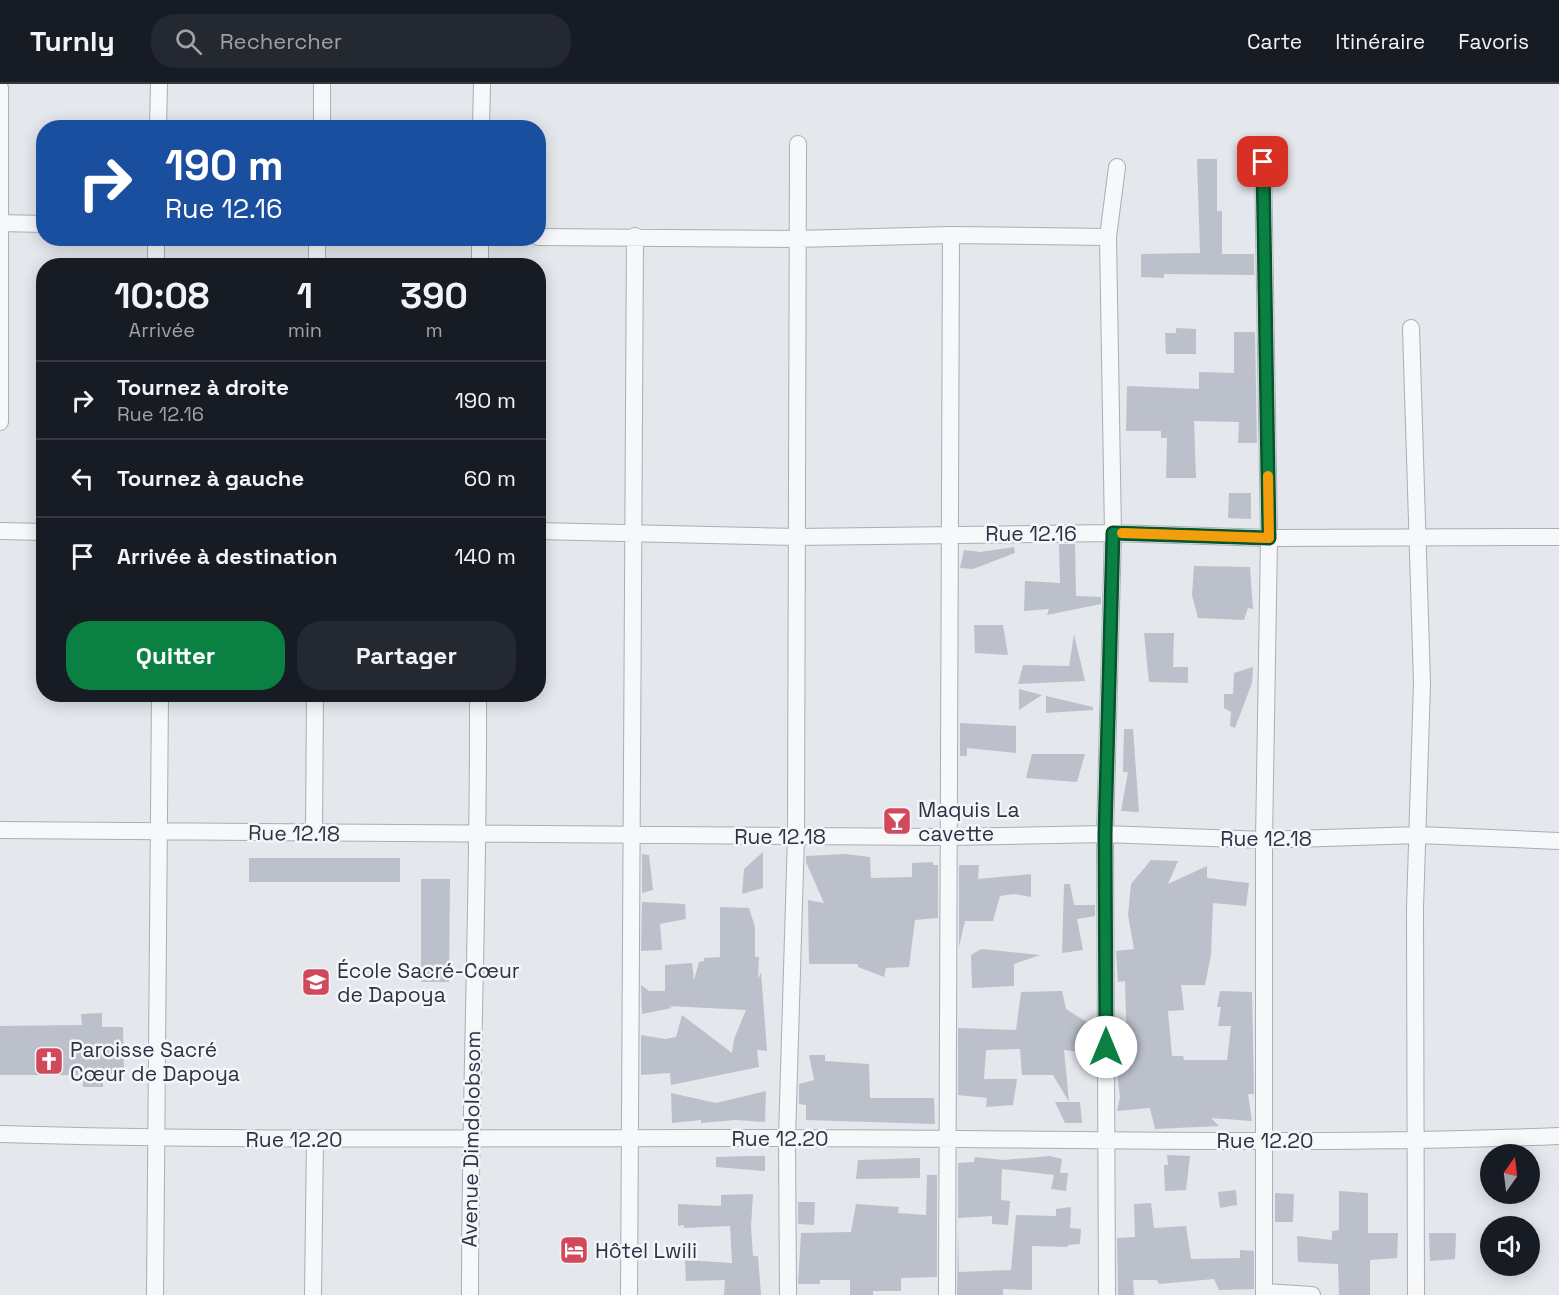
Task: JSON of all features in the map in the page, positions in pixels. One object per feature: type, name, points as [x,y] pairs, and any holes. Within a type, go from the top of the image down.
[{"type":"street","points":[[158,120],[159,84]]},
{"type":"street","points":[[322,84],[322,120]]},
{"type":"street","points":[[481,120],[482,84]]},
{"type":"street","points":[[0,87],[0,422]]},
{"type":"street","points":[[788,1295],[787,1138],[796,836],[798,144]]},
{"type":"street","points":[[1263,162],[1269,538],[1264,840],[1264,1293],[1312,1295]]},
{"type":"street","points":[[1107,1295],[1105,834],[1113,533],[1108,237],[1117,167]]},
{"type":"street","points":[[1,223],[36,224]]},
{"type":"street","points":[[629,1295],[635,236]]},
{"type":"street","points":[[947,1295],[951,236]]},
{"type":"street","points":[[546,237],[797,239],[951,236],[1108,237]]},
{"type":"street","points":[[1411,328],[1422,682],[1415,909],[1416,1295]]},
{"type":"street","points":[[0,531],[36,532]]},
{"type":"street","name":"Rue 12.16","points":[[546,531],[796,537],[1113,533],[1269,538],[1559,537]]},
{"type":"street","points":[[155,1295],[160,702]]},
{"type":"street","points":[[314,834],[315,702]]},
{"type":"street","name":"Avenue Dimdolobsom","points":[[470,1295],[470,1137],[478,834],[478,702]]},
{"type":"street","name":"Rue 12.18","points":[[0,830],[632,836],[948,837],[1105,834],[1264,840],[1418,835],[1559,841]]},
{"type":"street","name":"Rue 12.20","points":[[0,1134],[156,1139],[470,1137],[1107,1142],[1265,1140],[1416,1142],[1559,1136]]},
{"type":"street","points":[[313,1295],[315,1139]]},
{"type":"building","points":[[1197,159],[1217,159],[1217,211],[1222,211],[1222,254],[1254,254],[1254,275],[1164,274],[1164,278],[1141,277],[1141,254],[1200,253]]},
{"type":"building","points":[[1176,328],[1196,329],[1196,354],[1166,354],[1165,333],[1176,333]]},
{"type":"building","points":[[1234,332],[1255,332],[1257,443],[1238,443],[1239,422],[1194,421],[1196,478],[1166,478],[1167,438],[1161,438],[1161,431],[1126,431],[1127,386],[1199,389],[1199,372],[1234,373]]},
{"type":"building","points":[[1229,493],[1251,493],[1251,519],[1228,518]]},
{"type":"building","points":[[1059,544],[1075,544],[1076,596],[1101,597],[1101,604],[1047,615],[1049,609],[1024,611],[1025,581],[1060,583]]},
{"type":"building","points":[[1014,547],[1015,553],[973,569],[960,568],[964,550],[980,552]]},
{"type":"building","points":[[1194,566],[1250,567],[1253,609],[1248,608],[1244,620],[1198,618],[1192,595]]},
{"type":"building","points":[[974,625],[1003,625],[1008,655],[975,653]]},
{"type":"building","points":[[1144,633],[1174,633],[1173,667],[1188,667],[1188,683],[1149,682]]},
{"type":"building","points":[[1074,634],[1085,681],[1018,684],[1023,665],[1069,666]]},
{"type":"building","points":[[1253,667],[1252,683],[1235,728],[1230,726],[1231,712],[1224,708],[1224,694],[1233,694],[1234,673]]},
{"type":"building","points":[[1019,689],[1042,695],[1019,710]]},
{"type":"building","points":[[1046,696],[1093,707],[1093,710],[1046,713]]},
{"type":"building","points":[[960,723],[1016,726],[1016,753],[967,748],[967,756],[960,756]]},
{"type":"building","points":[[1124,729],[1133,729],[1139,812],[1121,811],[1128,772],[1123,772]]},
{"type":"building","points":[[1032,754],[1085,754],[1077,782],[1026,778]]},
{"type":"building","points":[[763,852],[763,888],[742,894],[744,869]]},
{"type":"building","points":[[642,854],[649,855],[653,890],[642,893]]},
{"type":"building","points":[[846,854],[870,857],[871,878],[912,877],[912,863],[933,862],[933,865],[938,865],[938,918],[915,920],[909,967],[886,968],[884,977],[858,967],[858,964],[809,964],[808,900],[824,903],[806,862],[806,856]]},
{"type":"building","points":[[249,858],[400,858],[400,882],[249,882]]},
{"type":"building","points":[[1151,860],[1178,861],[1168,884],[1207,866],[1207,878],[1249,883],[1246,906],[1213,903],[1211,955],[1205,985],[1181,985],[1184,1010],[1168,1011],[1172,1056],[1183,1056],[1184,1060],[1227,1060],[1231,1026],[1218,1026],[1221,1007],[1217,1007],[1220,991],[1252,992],[1254,1094],[1248,1094],[1252,1121],[1211,1118],[1219,1126],[1155,1129],[1150,1108],[1117,1111],[1120,1097],[1117,1073],[1123,1074],[1125,1047],[1127,1048],[1125,981],[1118,982],[1116,951],[1134,949],[1128,915],[1131,884]]},
{"type":"building","points":[[959,865],[979,865],[978,879],[1031,874],[1031,897],[1014,894],[1000,896],[993,921],[965,921],[959,947]]},
{"type":"building","points":[[421,879],[450,879],[449,982],[421,982]]},
{"type":"building","points":[[1064,884],[1070,884],[1074,905],[1095,905],[1095,916],[1077,919],[1083,950],[1062,953]]},
{"type":"building","points":[[642,902],[685,904],[686,919],[660,924],[662,950],[641,951]]},
{"type":"building","points":[[720,907],[749,908],[755,927],[755,957],[759,957],[758,979],[761,972],[767,1051],[757,1050],[759,1067],[671,1085],[670,1073],[641,1075],[641,1035],[665,1039],[676,1037],[682,1015],[732,1053],[734,1039],[746,1010],[669,1006],[672,1008],[642,1014],[641,985],[649,991],[665,991],[665,965],[692,963],[694,980],[699,962],[704,961],[704,958],[720,957]]},
{"type":"building","points":[[981,949],[1040,955],[1014,964],[1014,986],[972,988],[971,955]]},
{"type":"building","points":[[1062,991],[1066,1009],[1088,1023],[1090,1053],[1064,1050],[1069,1102],[1053,1075],[1022,1075],[1020,1049],[986,1050],[984,1079],[1017,1079],[1013,1105],[986,1107],[987,1098],[958,1095],[958,1028],[1016,1030],[1021,992]]},
{"type":"building","points":[[102,1013],[102,1027],[123,1027],[124,1074],[103,1074],[103,1087],[83,1087],[83,1075],[0,1075],[0,1026],[82,1025],[81,1014]]},
{"type":"building","points":[[809,1055],[825,1055],[825,1061],[869,1064],[870,1098],[934,1098],[935,1124],[806,1120],[806,1105],[799,1104],[799,1084],[814,1080]]},
{"type":"building","points":[[766,1091],[765,1122],[735,1120],[701,1123],[701,1120],[672,1123],[671,1093],[716,1103]]},
{"type":"building","points":[[1055,1102],[1080,1102],[1082,1123],[1065,1123]]},
{"type":"building","points":[[1167,1155],[1190,1156],[1186,1190],[1165,1191],[1164,1165],[1168,1165]]},
{"type":"building","points":[[765,1156],[765,1171],[716,1167],[716,1157]]},
{"type":"building","points":[[1050,1156],[1062,1159],[1060,1173],[1068,1173],[1066,1191],[1051,1189],[1054,1175],[1002,1169],[1001,1200],[1010,1201],[1008,1225],[992,1224],[992,1216],[958,1218],[958,1163],[974,1162],[975,1157],[1003,1160]]},
{"type":"building","points":[[920,1158],[920,1178],[856,1179],[858,1160]]},
{"type":"building","points":[[927,1175],[937,1175],[937,1277],[901,1278],[901,1291],[873,1291],[873,1295],[850,1295],[850,1280],[820,1280],[820,1284],[798,1284],[801,1233],[851,1232],[856,1204],[899,1207],[898,1213],[926,1215]]},
{"type":"building","points":[[1236,1190],[1237,1205],[1220,1208],[1218,1192]]},
{"type":"building","points":[[1339,1191],[1368,1193],[1368,1233],[1398,1233],[1397,1258],[1370,1260],[1370,1295],[1339,1295],[1338,1264],[1298,1262],[1297,1236],[1332,1240],[1332,1231],[1339,1230]]},
{"type":"building","points":[[1275,1193],[1294,1194],[1293,1222],[1275,1222]]},
{"type":"building","points":[[753,1194],[751,1226],[753,1256],[758,1256],[761,1295],[724,1295],[725,1280],[686,1281],[685,1260],[732,1263],[730,1226],[684,1228],[684,1225],[678,1226],[678,1204],[721,1206],[721,1195]]},
{"type":"building","points":[[798,1202],[815,1202],[814,1225],[798,1224]]},
{"type":"building","points":[[1151,1203],[1154,1228],[1186,1226],[1191,1259],[1240,1258],[1240,1250],[1254,1251],[1254,1289],[1219,1290],[1214,1279],[1159,1284],[1157,1280],[1133,1280],[1134,1295],[1118,1295],[1117,1238],[1135,1237],[1134,1204]]},
{"type":"building","points":[[1071,1207],[1070,1228],[1081,1229],[1080,1244],[1067,1247],[1032,1246],[1032,1290],[1003,1289],[1003,1295],[957,1295],[958,1229],[959,1272],[1011,1270],[1016,1215],[1056,1216],[1056,1209]]},
{"type":"building","points":[[1429,1233],[1456,1233],[1455,1259],[1430,1261]]},
{"type":"slow traffic","points":[[1122,533],[1269,538],[1268,476]]},
{"type":"place","name":"Maquis La cavette","points":[[897,821]]},
{"type":"place","name":"École Sacré-Cœur de Dapoya","points":[[316,982]]},
{"type":"place","name":"Paroisse Sacré Cœur de Dapoya","points":[[49,1061]]},
{"type":"place","name":"Hôtel Lwili","points":[[574,1250]]},
{"type":"route","points":[[1106,1047],[1105,834],[1113,533],[1269,538],[1263,162]]}]
